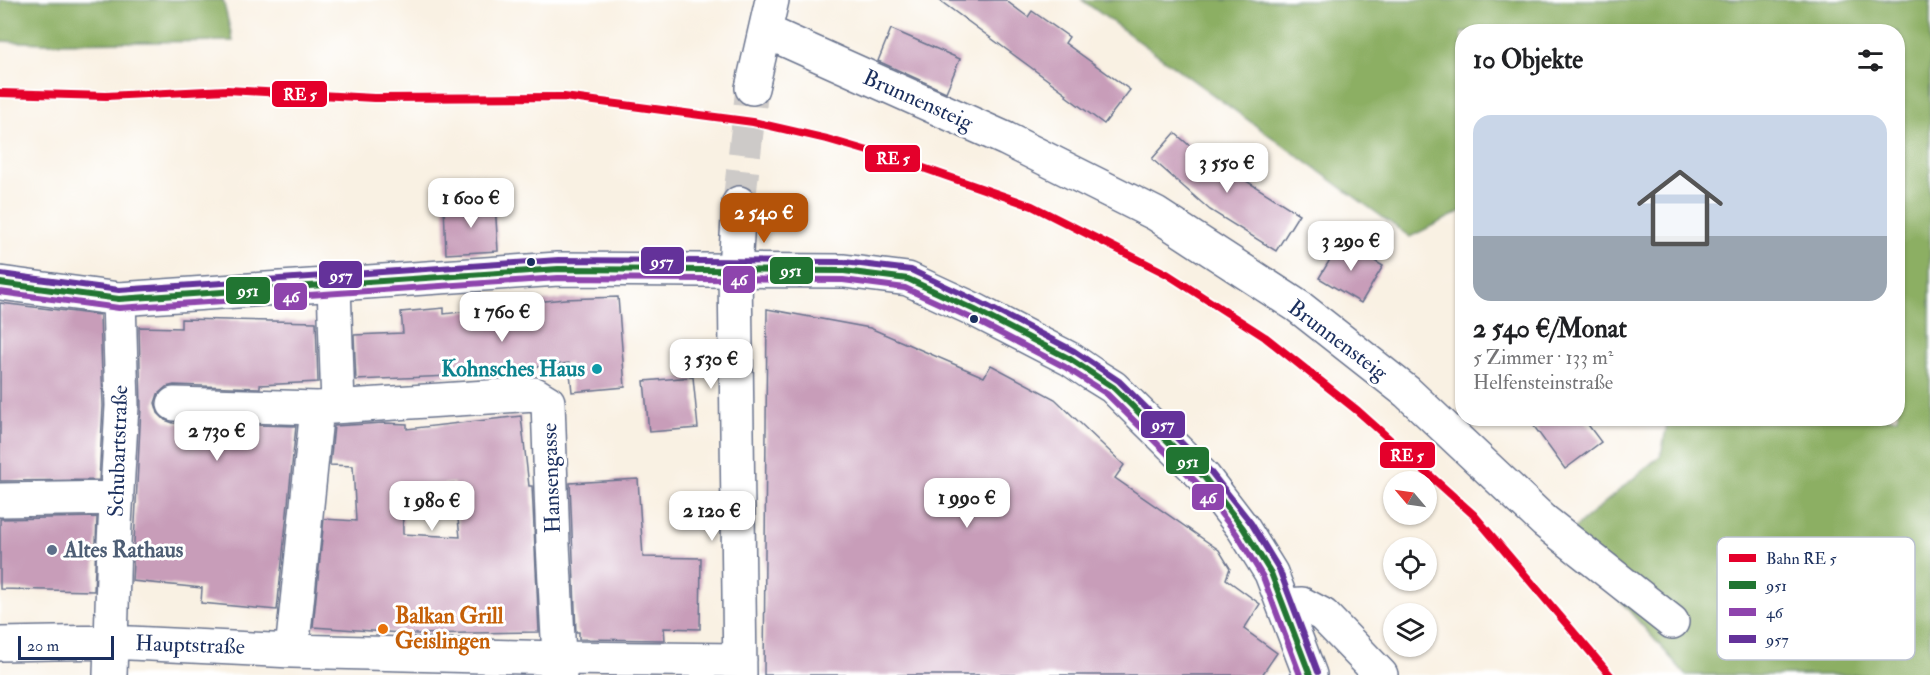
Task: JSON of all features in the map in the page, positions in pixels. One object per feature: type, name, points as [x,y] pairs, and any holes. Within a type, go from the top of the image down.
[{"type":"street","points":[[752,88],[772,0]]},
{"type":"street","name":"Brunnensteig","points":[[765,32],[1006,139],[1156,214],[1299,308],[1407,392],[1544,521],[1672,622]]},
{"type":"street","points":[[739,203],[735,269],[740,668]]},
{"type":"street","points":[[0,283],[119,299],[558,269],[844,271],[908,279],[975,310],[1070,359],[1113,387],[1204,477],[1244,528],[1271,573],[1310,675]]},
{"type":"street","points":[[292,651],[327,407],[334,285]]},
{"type":"street","name":"Schubartstraße","points":[[110,675],[114,542],[122,406],[119,299]]},
{"type":"street","name":"Hansengasse","points":[[174,404],[327,407],[535,394],[548,402],[560,667]]},
{"type":"street","points":[[0,500],[117,498]]},
{"type":"street","points":[[1284,605],[1302,604],[1323,615],[1381,675]]},
{"type":"street","name":"Hauptstraße","points":[[0,644],[110,642],[292,651],[329,663],[740,668]]},
{"type":"green space","points":[[0,0],[223,0],[233,41],[45,43],[0,41]]},
{"type":"green space","points":[[1082,0],[1930,0],[1930,675],[1686,675],[1564,537],[1661,455],[1667,426],[1905,426],[1905,24],[1455,24],[1455,214],[1410,237]]},
{"type":"building","points":[[939,0],[1005,0],[1028,17],[1032,11],[1069,37],[1065,43],[1130,90],[1104,124]]},
{"type":"building","points":[[891,29],[960,59],[946,92],[878,61]]},
{"type":"building","points":[[1175,133],[1228,179],[1232,172],[1299,214],[1276,251],[1210,210],[1152,159]]},
{"type":"building","points":[[495,203],[498,251],[446,254],[444,206]]},
{"type":"building","points":[[1341,241],[1383,266],[1361,303],[1319,278]]},
{"type":"building","points":[[618,297],[625,387],[572,392],[569,363],[450,376],[356,380],[354,335],[403,333],[401,312],[444,308],[444,314],[565,299]]},
{"type":"building","points":[[0,303],[100,315],[103,406],[99,480],[0,481]]},
{"type":"building","points":[[767,309],[870,328],[984,377],[991,365],[1055,399],[1124,465],[1115,478],[1219,550],[1230,568],[1226,579],[1260,604],[1244,629],[1277,653],[1262,675],[764,675]]},
{"type":"building","points":[[181,319],[316,322],[318,382],[260,385],[260,388],[174,385],[166,387],[158,394],[155,403],[158,413],[165,420],[173,423],[296,426],[277,610],[201,603],[202,588],[132,581],[141,407],[139,327],[181,328]]},
{"type":"building","points":[[693,377],[698,428],[649,432],[644,381]]},
{"type":"building","points":[[521,416],[529,486],[532,486],[539,632],[416,634],[313,627],[324,519],[356,521],[353,466],[330,465],[334,426],[383,423],[407,424],[407,429]],"holes":[[[454,483],[460,537],[403,534],[402,489]]]},
{"type":"building","points":[[1534,426],[1589,426],[1601,442],[1565,469]]},
{"type":"building","points":[[638,479],[643,557],[701,558],[700,629],[664,628],[665,640],[579,639],[579,632],[576,632],[570,483]]},
{"type":"building","name":"Altes Rathaus","points":[[97,517],[94,591],[0,589],[0,519]]},
{"type":"tunnel","points":[[739,203],[752,88]]},
{"type":"transit line","points":[[0,93],[106,96],[227,90],[374,98],[564,97],[753,122],[827,139],[909,163],[1032,206],[1167,274],[1265,337],[1358,411],[1474,515],[1610,675]]},
{"type":"transit line","name":"957","points":[[1,274],[119,290],[558,260],[844,262],[911,270],[1074,351],[1119,381],[1210,471],[1251,523],[1279,569],[1318,672]]},
{"type":"transit line","name":"951","points":[[0,283],[119,299],[558,269],[844,271],[908,279],[975,310],[1070,359],[1113,387],[1204,477],[1243,528],[1271,573],[1310,675]]},
{"type":"transit line","name":"46","points":[[0,292],[119,308],[558,278],[843,280],[905,288],[971,318],[1065,367],[1107,394],[1197,483],[1236,533],[1263,577],[1300,675]]},
{"type":"place","name":"Kohnsches Haus","points":[[597,369]]},
{"type":"place","name":"Altes Rathaus","points":[[52,550]]},
{"type":"place","name":"Balkan Grill Geislingen","points":[[383,629]]}]
